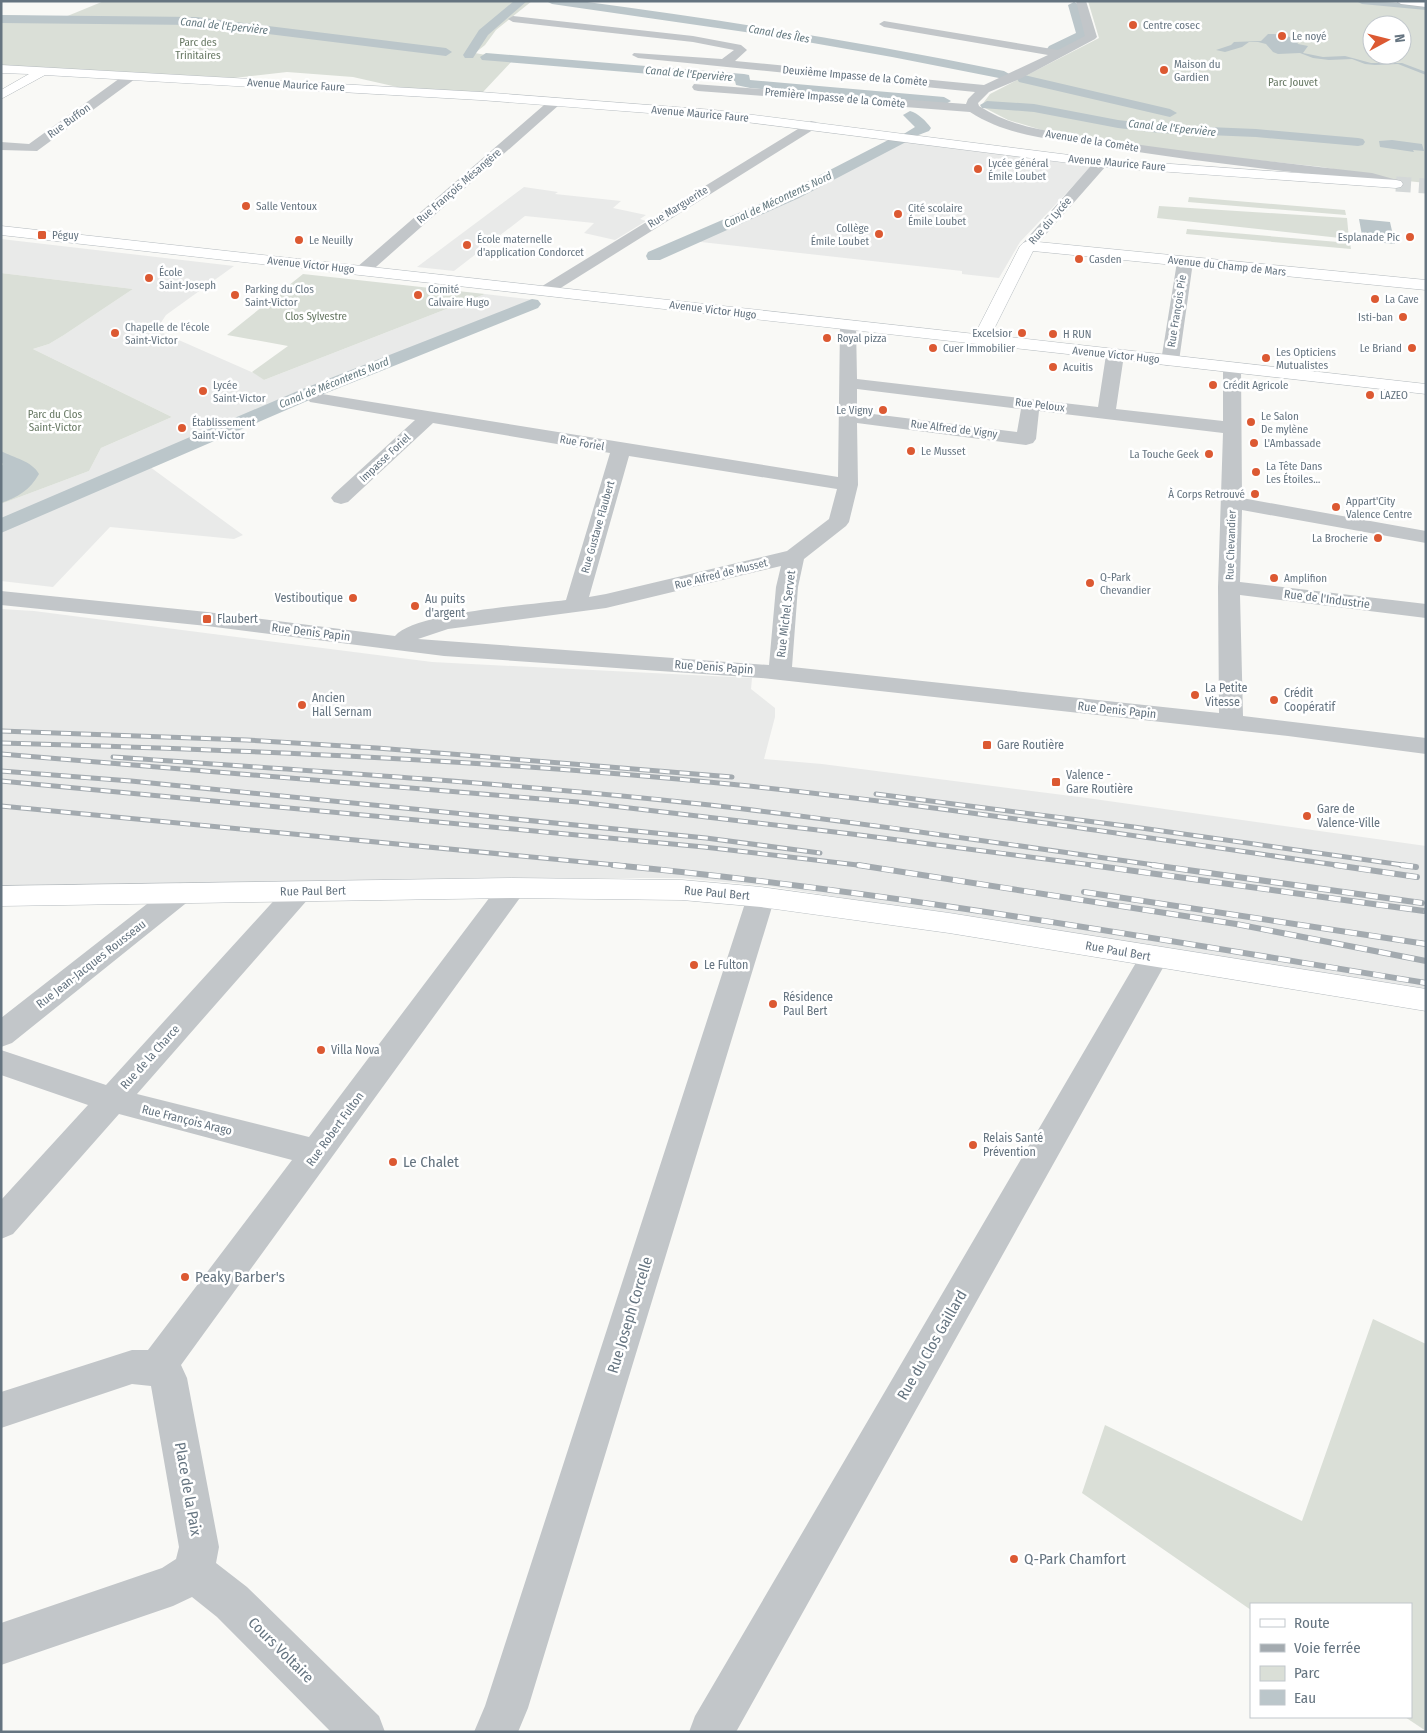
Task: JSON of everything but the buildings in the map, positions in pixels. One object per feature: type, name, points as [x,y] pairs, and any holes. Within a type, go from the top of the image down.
[{"type":"street","points":[[973,108],[972,102],[985,89],[1011,78],[1091,37],[1081,1]]},
{"type":"street","points":[[1402,1],[1426,4]]},
{"type":"street","points":[[513,19],[693,39],[737,46],[741,50],[725,63]]},
{"type":"street","points":[[884,24],[950,31],[1057,53]]},
{"type":"street","name":"Deuxième Impasse de la Comète","points":[[638,55],[985,89]]},
{"type":"street","name":"Avenue Maurice Faure","points":[[1,69],[555,102],[714,114],[1101,163],[1394,183]]},
{"type":"street","points":[[1,95],[42,72]]},
{"type":"street","points":[[988,73],[1011,78]]},
{"type":"street","name":"Rue Buffon","points":[[1,146],[32,148],[131,76]]},
{"type":"street","name":"Première Impasse de la Comète","points":[[698,87],[949,108],[973,108]]},
{"type":"street","name":"Rue François Mésangère","points":[[362,271],[555,102]]},
{"type":"street","name":"Avenue de la Comète","points":[[973,108],[982,114],[1000,121],[1037,132],[1183,156],[1372,177],[1394,183]]},
{"type":"street","name":"Rue Marguerite","points":[[545,291],[811,125]]},
{"type":"street","name":"Rue du Lycée","points":[[980,340],[1028,246],[1101,163]]},
{"type":"street","name":"Avenue Victor Hugo","points":[[1,230],[1426,390]]},
{"type":"street","name":"Avenue du Champ de Mars","points":[[1028,246],[1426,285]]},
{"type":"street","name":"Rue François Pie","points":[[1170,361],[1185,262]]},
{"type":"street","name":"Rue Alfred de Musset","points":[[401,643],[409,634],[445,623],[606,601],[794,556],[839,522],[848,485],[848,326]]},
{"type":"street","points":[[1106,414],[1115,355]]},
{"type":"street","name":"Rue Chevandier","points":[[1231,722],[1229,587],[1232,502],[1232,368]]},
{"type":"street","name":"Rue Peloux","points":[[848,383],[1232,428]]},
{"type":"street","name":"Rue Foriel","points":[[316,398],[848,485]]},
{"type":"street","name":"Rue Alfred de Vigny","points":[[847,416],[1026,438],[1031,404]]},
{"type":"street","name":"Impasse Foriel","points":[[341,498],[429,417]]},
{"type":"street","name":"Rue Gustave Flaubert","points":[[576,604],[620,449]]},
{"type":"street","points":[[1232,502],[1426,537]]},
{"type":"street","name":"Rue Michel Servet","points":[[780,672],[788,587],[794,556]]},
{"type":"street","name":"Rue de l'Industrie","points":[[1229,587],[1426,611]]},
{"type":"street","name":"Rue Denis Papin","points":[[1,598],[188,617],[444,649],[780,672],[1231,722],[1426,746]]},
{"type":"street","name":"Rue Paul Bert","points":[[1,896],[512,888],[682,890],[761,897],[949,923],[1154,958],[1426,1000]]},
{"type":"street","name":"Rue Robert Fulton","points":[[157,1368],[512,888]]},
{"type":"street","name":"Rue de la Charce","points":[[1,1224],[299,891]]},
{"type":"street","name":"Rue Jean-Jacques Rousseau","points":[[1,1035],[180,893]]},
{"type":"street","name":"Rue Joseph Corcelle","points":[[496,1732],[512,1689],[761,897]]},
{"type":"street","name":"Rue du Clos Gaillard","points":[[711,1732],[1154,958]]},
{"type":"street","name":"Rue François Arago","points":[[1,1062],[112,1100],[317,1153]]},
{"type":"street","points":[[1,1410],[132,1367],[157,1368]]},
{"type":"street","name":"Place de la Paix","points":[[157,1368],[164,1372],[168,1378],[199,1547],[194,1572]]},
{"type":"street","points":[[1,1644],[174,1585],[194,1572]]},
{"type":"street","name":"Cours Voltaire","points":[[194,1572],[232,1602],[363,1732]]},
{"type":"shaded area","name":"Cité scolaire Émile Loubet","points":[[904,139],[1091,167],[1020,242],[999,278],[962,274],[962,271],[692,241],[833,176]]},
{"type":"shaded area","points":[[524,187],[558,192],[555,194],[621,201],[613,208],[646,215],[640,219],[646,221],[615,240],[584,233],[594,223],[525,216],[454,271],[417,267]]},
{"type":"shaded area","name":"Établissement Saint-Victor","points":[[1,239],[234,266],[166,315],[156,330],[256,374],[264,380],[485,294],[536,300],[279,403],[145,461],[146,464],[243,535],[234,539],[110,527],[53,587],[1,581],[1,504],[89,471],[101,448],[172,417],[33,349],[49,344],[64,335],[133,289],[1,273]]},
{"type":"shaded area","points":[[1,609],[34,611],[432,662],[752,678],[751,689],[775,708],[775,717],[764,759],[822,764],[1087,798],[1426,846],[1426,990],[768,886],[681,878],[514,878],[1,885]]},
{"type":"green space","name":"Parc des Trinitaires","points":[[104,1],[532,1],[496,30],[485,45],[475,53],[513,60],[483,92],[406,89],[353,77],[287,72],[225,79],[1,67],[1,15],[65,17]]},
{"type":"green space","name":"Parc Jouvet","points":[[1088,1],[1376,1],[1426,6],[1426,183],[1389,179],[1322,167],[1181,152],[1042,130],[1008,120],[981,106],[990,94],[1099,38]]},
{"type":"green space","points":[[1189,197],[1345,210],[1346,215],[1188,202]]},
{"type":"green space","points":[[1159,206],[1347,218],[1349,239],[1157,218]]},
{"type":"green space","points":[[1187,229],[1350,243],[1351,249],[1186,234]]},
{"type":"green space","name":"Parc du Clos Saint-Victor","points":[[1,273],[133,289],[49,344],[33,349],[172,417],[101,448],[89,471],[1,504]]},
{"type":"green space","name":"Clos Sylvestre","points":[[303,274],[485,294],[264,380],[252,372],[288,346],[227,335]]},
{"type":"green space","points":[[1373,1319],[1426,1344],[1426,1731],[1406,1718],[1412,1718],[1412,1603],[1250,1603],[1250,1609],[1082,1493],[1105,1425],[1302,1521]]},
{"type":"water","points":[[1268,34],[1286,36],[1296,40],[1298,44],[1308,46],[1303,53],[1323,57],[1345,56],[1362,61],[1362,63],[1352,59],[1329,60],[1313,58],[1300,53],[1278,54],[1273,52],[1266,44],[1258,42],[1249,42],[1242,47],[1225,52],[1216,50],[1231,45],[1234,42],[1261,41]]},
{"type":"water","points":[[1401,65],[1407,65],[1426,72],[1426,75]]},
{"type":"water","points":[[1392,140],[1422,144],[1424,151],[1413,150],[1414,152],[1380,147],[1379,141]]},
{"type":"water","points":[[1359,219],[1390,222],[1395,244],[1363,241]]},
{"type":"water","points":[[1,451],[32,466],[39,474],[23,492],[1,503],[1,467],[3,464],[1,462]]},
{"type":"waterway","points":[[469,55],[483,33],[521,1]]},
{"type":"waterway","name":"Canal des Îles","points":[[552,1],[666,16],[779,34],[948,63],[1004,75]]},
{"type":"waterway","points":[[1362,1],[1426,7]]},
{"type":"waterway","points":[[1053,49],[1083,35],[1074,5]]},
{"type":"waterway","name":"Canal de l'Epervière","points":[[1,19],[196,21],[446,52]]},
{"type":"waterway","name":"Canal de l'Epervière","points":[[486,57],[744,78],[741,82],[750,84],[944,101]]},
{"type":"waterway","name":"Canal des Îles","points":[[1024,79],[1170,113]]},
{"type":"waterway","name":"Canal de l'Epervière","points":[[987,105],[1034,108],[1118,124],[1160,129],[1256,133],[1358,142]]},
{"type":"waterway","name":"Canal de Mécontents Nord","points":[[909,135],[924,128],[910,115]]},
{"type":"waterway","name":"Canal de Mécontents Nord","points":[[654,256],[793,195],[901,139]]},
{"type":"waterway","name":"Canal de Mécontents Nord","points":[[1,526],[307,394],[532,304]]},
{"type":"tunnel","points":[[1396,184],[1426,186]]},
{"type":"railway","points":[[1,731],[247,740],[377,748],[732,777]]},
{"type":"railway","points":[[1,743],[370,757],[647,776],[890,802],[1343,866]]},
{"type":"railway","points":[[1,754],[578,802],[852,834],[1100,866]]},
{"type":"railway","points":[[113,757],[412,778],[635,797],[823,819],[1161,866]]},
{"type":"railway","points":[[1,771],[131,781],[706,838],[820,853]]},
{"type":"railway","points":[[1,781],[704,847],[860,865]]},
{"type":"railway","points":[[876,794],[1134,827],[1410,866]]},
{"type":"railway","points":[[1,806],[626,866]]},
{"type":"railway","points":[[613,865],[817,888],[919,902],[1426,983]]},
{"type":"railway","points":[[860,865],[866,866]]},
{"type":"railway","points":[[860,865],[1236,924],[1426,961]]},
{"type":"railway","points":[[1091,865],[1424,911]]},
{"type":"railway","points":[[1152,865],[1422,903]]},
{"type":"railway","points":[[1335,865],[1417,877]]},
{"type":"railway","points":[[1401,865],[1416,867]]},
{"type":"railway","points":[[1084,892],[1426,944]]},
{"type":"place","name":"Centre cosec","points":[[1133,25]]},
{"type":"place","name":"Le noyé","points":[[1282,36]]},
{"type":"place","name":"Maison du Gardien","points":[[1164,70]]},
{"type":"place","name":"Lycée général Émile Loubet","points":[[978,169]]},
{"type":"place","name":"Salle Ventoux","points":[[246,206]]},
{"type":"place","name":"Cité scolaire Émile Loubet","points":[[898,214]]},
{"type":"place","name":"Collège Émile Loubet","points":[[879,234]]},
{"type":"place","name":"Péguy","points":[[42,235]]},
{"type":"place","name":"Esplanade Pic","points":[[1410,237]]},
{"type":"place","name":"Le Neuilly","points":[[299,240]]},
{"type":"place","name":"École maternelle d'application Condorcet","points":[[467,245]]},
{"type":"place","name":"Casden","points":[[1079,259]]},
{"type":"place","name":"École Saint-Joseph","points":[[149,278]]},
{"type":"place","name":"Parking du Clos Saint-Victor","points":[[235,295]]},
{"type":"place","name":"Comité Calvaire Hugo","points":[[418,295]]},
{"type":"place","name":"La Cave","points":[[1375,299]]},
{"type":"place","name":"Isti-ban","points":[[1403,317]]},
{"type":"place","name":"Chapelle de l'école Saint-Victor","points":[[115,333]]},
{"type":"place","name":"Excelsior","points":[[1022,333]]},
{"type":"place","name":"H RUN","points":[[1053,334]]},
{"type":"place","name":"Royal pizza","points":[[827,338]]},
{"type":"place","name":"Cuer Immobilier","points":[[933,348]]},
{"type":"place","name":"Le Briand","points":[[1412,348]]},
{"type":"place","name":"Les Opticiens Mutualistes","points":[[1266,358]]},
{"type":"place","name":"Acuitis","points":[[1053,367]]},
{"type":"place","name":"Crédit Agricole","points":[[1213,385]]},
{"type":"place","name":"Lycée Saint-Victor","points":[[203,391]]},
{"type":"place","name":"LAZEO","points":[[1370,395]]},
{"type":"place","name":"Le Vigny","points":[[883,410]]},
{"type":"place","name":"Le Salon De mylène","points":[[1251,422]]},
{"type":"place","name":"Établissement Saint-Victor","points":[[182,428]]},
{"type":"place","name":"L'Ambassade","points":[[1254,443]]},
{"type":"place","name":"Le Musset","points":[[911,451]]},
{"type":"place","name":"La Touche Geek","points":[[1209,454]]},
{"type":"place","name":"La Tête Dans Les Étoiles…","points":[[1256,472]]},
{"type":"place","name":"À Corps Retrouvé","points":[[1255,494]]},
{"type":"place","name":"Appart'City Valence Centre","points":[[1336,507]]},
{"type":"place","name":"La Brocherie","points":[[1378,538]]},
{"type":"place","name":"Amplifion","points":[[1274,578]]},
{"type":"place","name":"Q-Park Chevandier","points":[[1090,583]]},
{"type":"place","name":"Vestiboutique","points":[[353,598]]},
{"type":"place","name":"Au puits d'argent","points":[[415,606]]},
{"type":"place","name":"Flaubert","points":[[207,619]]},
{"type":"place","name":"La Petite Vitesse","points":[[1195,695]]},
{"type":"place","name":"Crédit Coopératif","points":[[1274,700]]},
{"type":"place","name":"Ancien Hall Sernam","points":[[302,705]]},
{"type":"place","name":"Gare Routière","points":[[987,745]]},
{"type":"place","name":"Valence - Gare Routière","points":[[1056,782]]},
{"type":"place","name":"Gare de Valence-Ville","points":[[1307,816]]},
{"type":"place","name":"Le Fulton","points":[[694,965]]},
{"type":"place","name":"Résidence Paul Bert","points":[[773,1004]]},
{"type":"place","name":"Villa Nova","points":[[321,1050]]},
{"type":"place","name":"Relais Santé Prévention","points":[[973,1145]]},
{"type":"place","name":"Le Chalet","points":[[393,1162]]},
{"type":"place","name":"Peaky Barber's","points":[[185,1277]]},
{"type":"place","name":"Q-Park Chamfort","points":[[1014,1559]]}]
